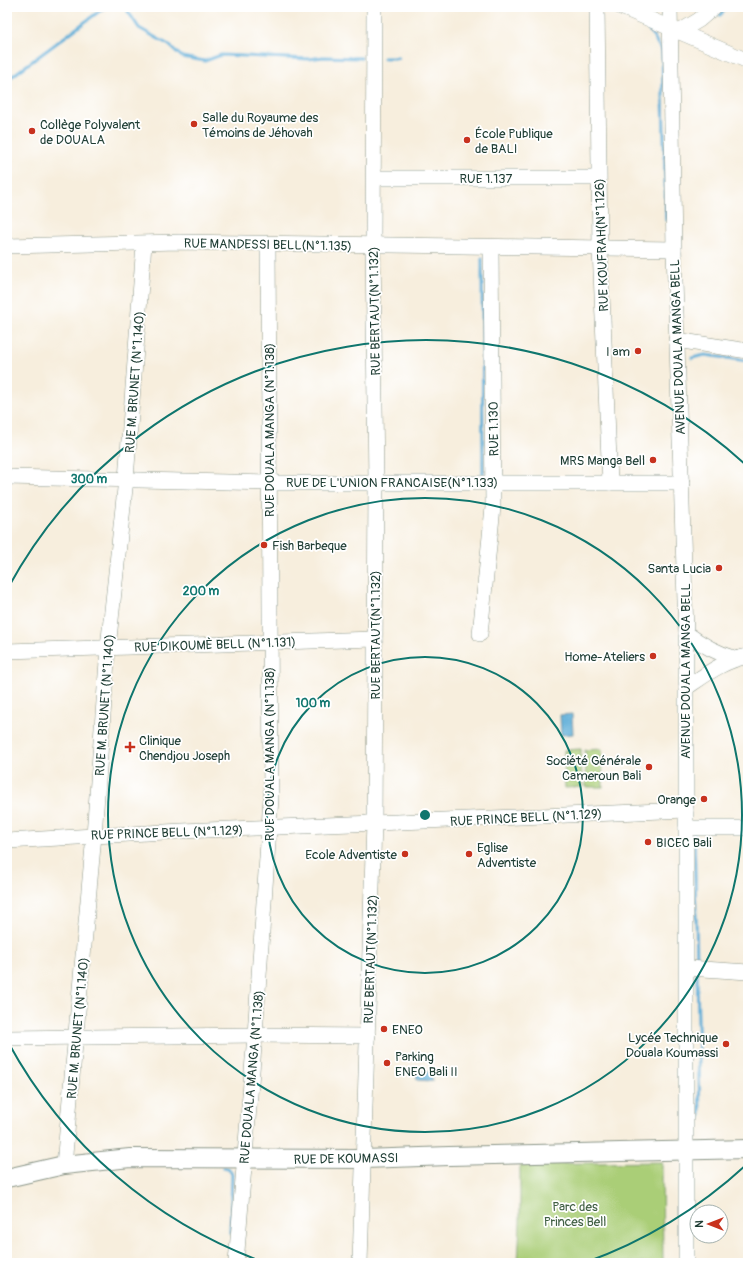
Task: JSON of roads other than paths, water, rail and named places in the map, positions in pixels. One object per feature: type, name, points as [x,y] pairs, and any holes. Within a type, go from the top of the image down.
[{"type":"main road","name":"RUE DE KOUMASSI","points":[[7,1178],[64,1165],[130,1158],[364,1159],[748,1149]]},
{"type":"street","name":"RUE BERTAUT(N°1.132)","points":[[360,1263],[374,824],[376,482],[373,246],[374,7]]},
{"type":"street","name":"RUE KOUFRAH(N°1.126)","points":[[597,7],[598,178],[610,483]]},
{"type":"street","points":[[621,7],[748,60]]},
{"type":"street","name":"AVENUE DOUALA MANGA BELL","points":[[670,7],[675,30],[674,249],[686,633],[688,968],[686,1263]]},
{"type":"street","points":[[675,30],[698,20],[714,7]]},
{"type":"street","name":"RUE 1.137","points":[[374,178],[598,178]]},
{"type":"street","name":"RUE MANDESSI BELL(N°1.135)","points":[[7,246],[144,244],[178,242],[373,246],[674,249]]},
{"type":"street","name":"RUE M. BRUNET (N°1.140)","points":[[64,1165],[94,835],[108,648],[126,479],[144,244]]},
{"type":"street","name":"RUE DOUALA MANGA (N°1.138)","points":[[236,1263],[255,1035],[271,798],[268,244]]},
{"type":"street","name":"RUE 1.130","points":[[480,634],[492,532],[494,482],[491,247]]},
{"type":"street","points":[[676,340],[748,351]]},
{"type":"street","name":"RUE DE L'UNION FRANCAISE(N°1.133)","points":[[7,477],[270,483],[682,483]]},
{"type":"street","points":[[686,633],[701,644],[718,653],[741,657]]},
{"type":"street","name":"RUE DIKOUMÈ BELL (N°1.131)","points":[[7,651],[269,641],[375,639]]},
{"type":"street","points":[[686,688],[710,672],[741,657]]},
{"type":"street","name":"RUE PRINCE BELL (N°1.129)","points":[[7,841],[94,835],[686,810]]},
{"type":"street","points":[[686,828],[748,828]]},
{"type":"street","points":[[688,968],[748,972]]},
{"type":"street","points":[[7,1038],[255,1035],[368,1036]]},
{"type":"water","points":[[572,714],[573,734],[561,735],[560,715]]},
{"type":"water","points":[[416,1072],[432,1072],[432,1081],[417,1080]]},
{"type":"waterway","points":[[7,80],[105,7]]},
{"type":"waterway","points":[[125,7],[139,28],[169,45],[182,57],[205,61],[221,55],[309,59],[323,57],[361,58]]},
{"type":"waterway","points":[[606,7],[619,13]]},
{"type":"waterway","points":[[720,15],[728,7]]},
{"type":"waterway","points":[[646,25],[662,51],[666,220]]},
{"type":"waterway","points":[[384,58],[398,58]]},
{"type":"waterway","points":[[482,259],[483,476]]},
{"type":"waterway","points":[[692,358],[705,355],[748,361]]},
{"type":"waterway","points":[[694,832],[697,962]]},
{"type":"waterway","points":[[697,973],[700,1117]]},
{"type":"waterway","points":[[223,1167],[228,1168],[232,1174],[230,1233]]},
{"type":"place","name":"Salle du Royaume des Témoins de Jéhovah","points":[[194,124]]},
{"type":"place","name":"Collège Polyvalent de DOUALA","points":[[32,131]]},
{"type":"place","name":"École Publique de BALI","points":[[467,140]]},
{"type":"place","name":"I am","points":[[638,351]]},
{"type":"place","name":"MRS Manga Bell","points":[[653,460]]},
{"type":"place","name":"Fish Barbeque","points":[[264,545]]},
{"type":"place","name":"Santa Lucia","points":[[719,568]]},
{"type":"place","name":"Home-Ateliers","points":[[653,656]]},
{"type":"place","name":"Clinique Chendjou Joseph","points":[[130,747]]},
{"type":"place","name":"Société Générale Cameroun Bali","points":[[649,767]]},
{"type":"place","name":"Orange","points":[[704,799]]},
{"type":"place","name":"BICEC Bali","points":[[648,842]]},
{"type":"place","name":"Ecole Adventiste","points":[[405,854]]},
{"type":"place","name":"Eglise Adventiste","points":[[469,854]]},
{"type":"place","name":"ENEO","points":[[384,1029]]},
{"type":"place","name":"Lycée Technique Douala Koumassi","points":[[726,1044]]},
{"type":"place","name":"Parking ENEO Bali II","points":[[387,1063]]},
{"type":"park label","name":"Parc des Princes Bell","points":[[575,1214]]}]
